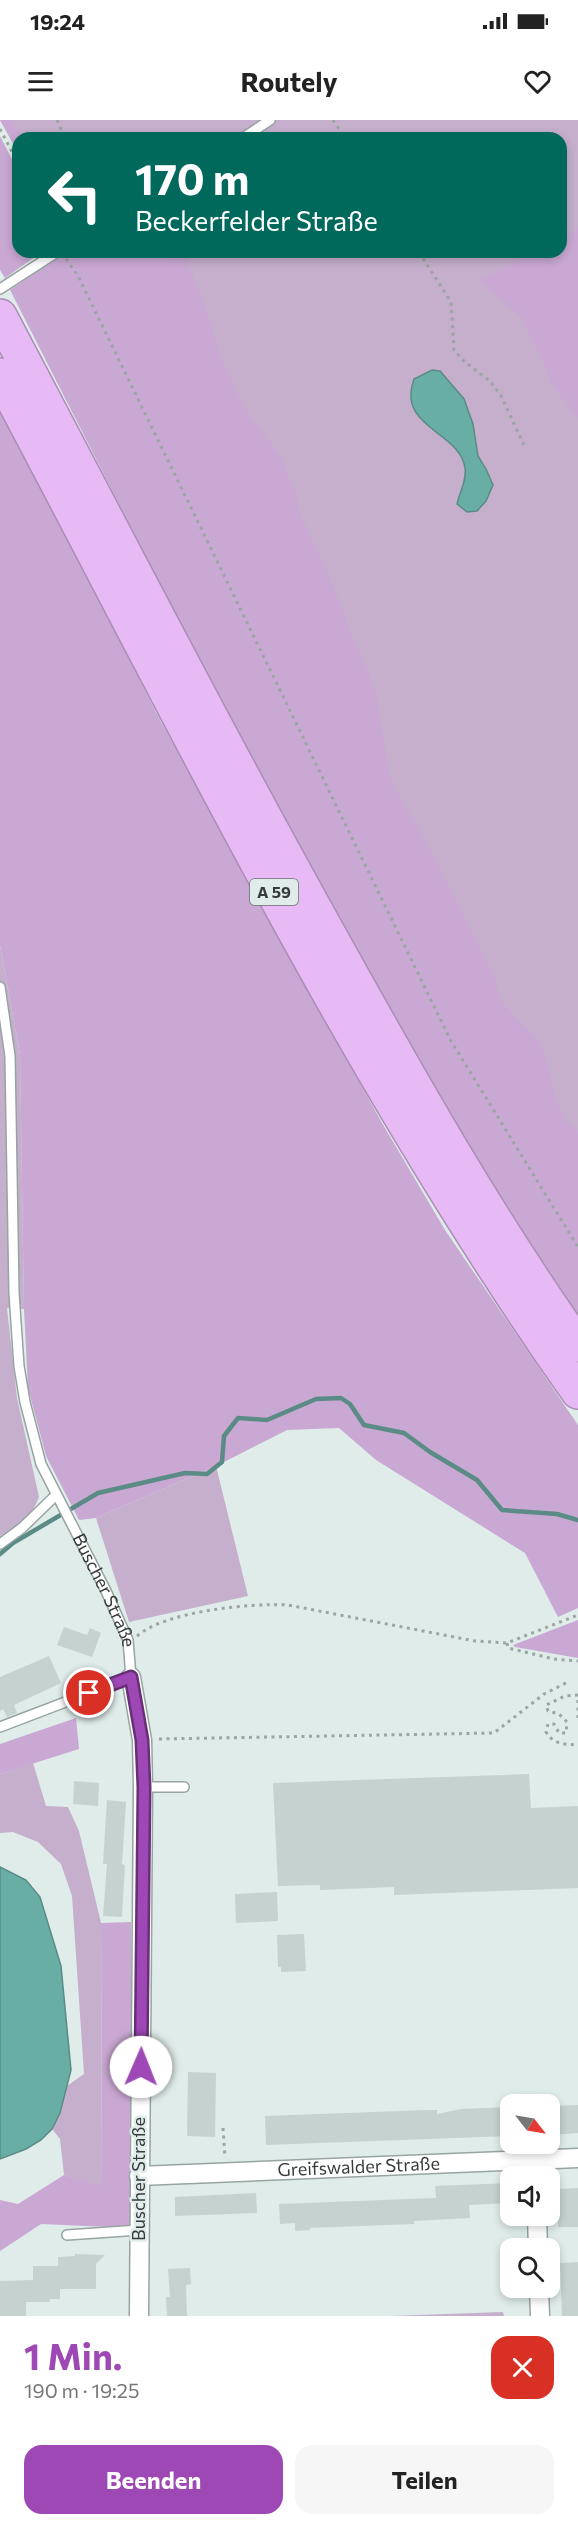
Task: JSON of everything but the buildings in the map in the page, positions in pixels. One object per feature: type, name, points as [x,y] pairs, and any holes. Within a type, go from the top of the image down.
[{"type":"highway","name":"A 59","points":[[5,325],[196,692],[418,1094],[483,1202],[578,1345]]},
{"type":"highway","name":"A 59","points":[[0,375],[172,706],[395,1109],[461,1218],[578,1392]]},
{"type":"street","name":"Buscher Straße","points":[[131,1677],[142,1740],[144,1787],[139,2316]]},
{"type":"street","name":"Greifswalder Straße","points":[[544,2166],[578,2158]]},
{"type":"street","name":"Greifswalder Straße","points":[[139,2176],[225,2172],[500,2168]]},
{"type":"street","points":[[539,2298],[540,2316]]},
{"type":"lane","points":[[252,132],[270,120]]},
{"type":"lane","points":[[0,288],[48,258]]},
{"type":"lane","name":"Buscher Straße","points":[[0,987],[10,1056],[14,1293],[19,1366],[25,1402],[41,1464],[102,1582],[128,1640],[131,1677]]},
{"type":"lane","points":[[0,1544],[22,1528],[56,1495]]},
{"type":"lane","points":[[0,1728],[131,1677]]},
{"type":"lane","points":[[144,1787],[184,1787]]},
{"type":"lane","points":[[67,2235],[139,2230]]},
{"type":"path","points":[[0,129],[12,152]]},
{"type":"path","points":[[66,258],[78,276],[451,1041],[578,1247]]},
{"type":"path","points":[[423,258],[451,302],[454,350],[465,362],[490,381],[501,396],[524,445]]},
{"type":"path","points":[[128,1640],[154,1624],[177,1617],[266,1604],[288,1605],[475,1641],[507,1643],[578,1615]]},
{"type":"path","points":[[507,1643],[508,1648],[554,1659],[578,1661]]},
{"type":"path","points":[[142,1740],[494,1733],[544,1694],[566,1683]]},
{"type":"path","points":[[578,1695],[565,1696],[546,1705],[548,1711],[559,1714],[567,1722],[566,1733],[559,1733],[554,1724],[548,1724],[546,1732],[550,1739],[558,1743],[578,1744]]},
{"type":"path","points":[[578,1700],[578,1721]]},
{"type":"path","points":[[223,2128],[225,2172]]},
{"type":"shaded area","points":[[0,120],[12,120],[19,132],[12,132],[12,142]]},
{"type":"shaded area","points":[[1,120],[578,120],[578,1221],[76,258],[567,258],[567,132],[12,132]]},
{"type":"shaded area","points":[[0,136],[12,159],[12,258],[33,258],[5,278],[0,270]]},
{"type":"shaded area","points":[[578,228],[578,418],[551,383],[539,353],[520,317],[480,280],[522,258],[567,258],[567,234]]},
{"type":"shaded area","points":[[56,258],[186,258],[187,260],[206,309],[223,364],[246,411],[281,457],[296,493],[299,511],[368,671],[376,695],[391,782],[415,822],[476,939],[495,978],[500,1000],[541,1045],[557,1104],[566,1120],[578,1131],[578,1319],[428,1084],[211,685],[10,290]]},
{"type":"shaded area","points":[[0,411],[38,480],[158,716],[382,1123],[445,1230],[578,1425],[578,1608],[558,1617],[525,1553],[376,1460],[339,1428],[287,1430],[216,1466],[96,1518],[79,1520],[46,1456],[28,1388],[24,1309],[20,1054],[0,946]]},
{"type":"shaded area","points":[[0,946],[20,1054],[24,1309],[7,1308],[17,1398],[39,1497],[30,1517],[0,1536]]},
{"type":"shaded area","points":[[216,1466],[248,1596],[129,1622],[96,1518]]},
{"type":"shaded area","points":[[578,1620],[578,1658],[513,1645]]},
{"type":"shaded area","points":[[76,1718],[79,1749],[0,1774],[0,1744]]},
{"type":"shaded area","points":[[33,1763],[46,1806],[68,1807],[79,1831],[101,1923],[102,2187],[64,2175],[60,2139],[52,2129],[60,2113],[67,2086],[84,2074],[72,1896],[61,1864],[38,1842],[13,1832],[0,1833],[0,1774]]},
{"type":"shaded area","points":[[131,1922],[132,2228],[41,2224],[0,2251],[0,2200],[18,2204],[64,2175],[102,2186],[101,1923]]},
{"type":"shaded area","points":[[503,2312],[504,2316],[390,2316]]},
{"type":"water","points":[[432,370],[440,371],[464,399],[473,424],[478,456],[493,485],[486,501],[477,511],[467,512],[457,504],[465,472],[461,456],[452,445],[421,419],[414,408],[411,395],[414,379]]},
{"type":"water","points":[[0,1867],[26,1880],[40,1897],[61,1966],[71,2070],[60,2113],[52,2129],[41,2140],[26,2149],[0,2159]]},
{"type":"waterway","points":[[0,1554],[13,1543],[98,1493],[185,1473],[207,1474],[222,1462],[224,1436],[238,1418],[267,1420],[316,1399],[341,1398],[350,1404],[364,1425],[404,1433],[430,1452],[477,1480],[502,1510],[557,1514],[578,1520]]},
{"type":"route","points":[[89,1693],[131,1677],[142,1740],[144,1787],[141,2067]]}]
